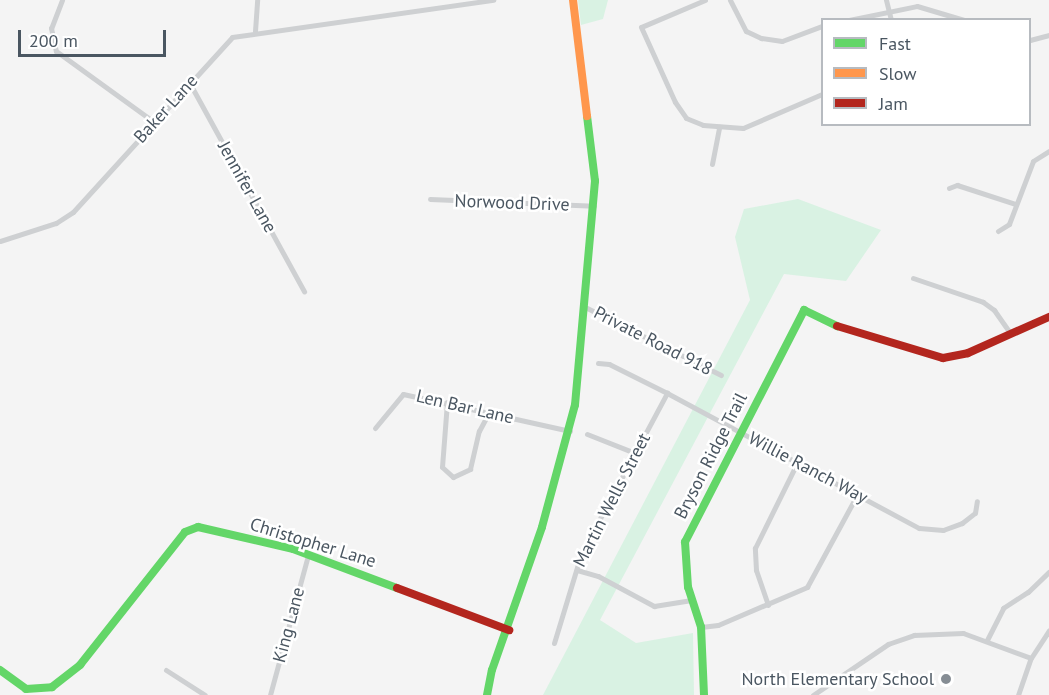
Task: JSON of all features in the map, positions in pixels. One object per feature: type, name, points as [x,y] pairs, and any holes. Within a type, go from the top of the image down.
[{"type":"street","points":[[62,0],[51,28],[56,51],[154,122]]},
{"type":"street","points":[[255,31],[257,0]]},
{"type":"street","name":"Baker Lane","points":[[0,241],[65,218],[227,40],[255,31],[493,0]]},
{"type":"street","points":[[487,695],[492,670],[509,630],[570,431],[594,206],[594,164],[573,0]]},
{"type":"street","points":[[705,0],[641,27],[682,114],[692,122],[719,127],[750,126],[821,94]]},
{"type":"street","points":[[730,0],[746,31],[761,38],[782,41],[821,26]]},
{"type":"street","points":[[886,0],[890,18]]},
{"type":"street","points":[[857,18],[917,6],[957,18]]},
{"type":"street","points":[[1031,40],[1049,35]]},
{"type":"street","name":"Jennifer Lane","points":[[189,82],[304,291]]},
{"type":"street","points":[[712,165],[719,127]]},
{"type":"street","points":[[998,231],[1009,224],[1033,161],[1049,151]]},
{"type":"street","points":[[949,188],[957,185],[1015,204]]},
{"type":"street","name":"Norwood Drive","points":[[430,199],[594,206]]},
{"type":"street","points":[[913,278],[983,302],[994,310],[1011,334],[1049,317]]},
{"type":"street","name":"Private Road 918","points":[[585,307],[721,375]]},
{"type":"street","name":"Bryson Ridge Trail","points":[[704,695],[701,627],[684,567],[686,542],[693,520],[804,310],[851,333],[943,358],[968,353],[1011,334]]},
{"type":"street","name":"Willie Ranch Way","points":[[598,363],[609,364],[667,393],[919,528],[934,530],[969,519],[975,513],[977,501]]},
{"type":"street","name":"Martin Wells Street","points":[[554,644],[581,554],[667,393]]},
{"type":"street","name":"Len Bar Lane","points":[[375,428],[404,394],[570,431]]},
{"type":"street","points":[[447,402],[442,467],[453,477],[460,477],[470,469],[479,431],[489,412]]},
{"type":"street","points":[[587,434],[600,436],[635,453]]},
{"type":"street","points":[[768,605],[756,570],[755,548],[797,463]]},
{"type":"street","points":[[701,627],[738,617],[799,593],[812,580],[857,495]]},
{"type":"street","name":"Christopher Lane","points":[[0,670],[32,691],[46,690],[73,672],[185,532],[193,528],[308,555],[509,630]]},
{"type":"street","name":"King Lane","points":[[270,695],[308,555]]},
{"type":"street","points":[[577,570],[654,606],[692,600]]},
{"type":"street","points":[[987,639],[1003,608],[1028,592],[1049,572]]},
{"type":"street","points":[[1017,695],[1031,657],[1049,630]]},
{"type":"street","points":[[813,695],[899,639],[947,633],[987,639],[1031,657]]},
{"type":"street","points":[[165,670],[205,695]]},
{"type":"green space","points":[[578,0],[608,0],[603,19],[581,25]]},
{"type":"green space","points":[[798,199],[881,230],[846,281],[784,274],[600,620],[636,643],[693,633],[694,695],[543,695],[750,300],[735,237],[744,209]]},
{"type":"traffic: fast","points":[[487,695],[492,670],[542,527],[575,405],[595,181],[587,116]]},
{"type":"traffic: fast","points":[[704,695],[701,627],[688,587],[685,542],[804,310],[837,326]]},
{"type":"traffic: fast","points":[[0,670],[26,689],[52,687],[80,665],[185,532],[198,527],[293,549],[397,588]]},
{"type":"traffic: slow","points":[[573,0],[587,116]]},
{"type":"traffic: jam","points":[[837,326],[943,358],[968,353],[1049,317]]},
{"type":"traffic: jam","points":[[397,588],[509,630]]},
{"type":"place","name":"North Elementary School","points":[[946,679]]}]
